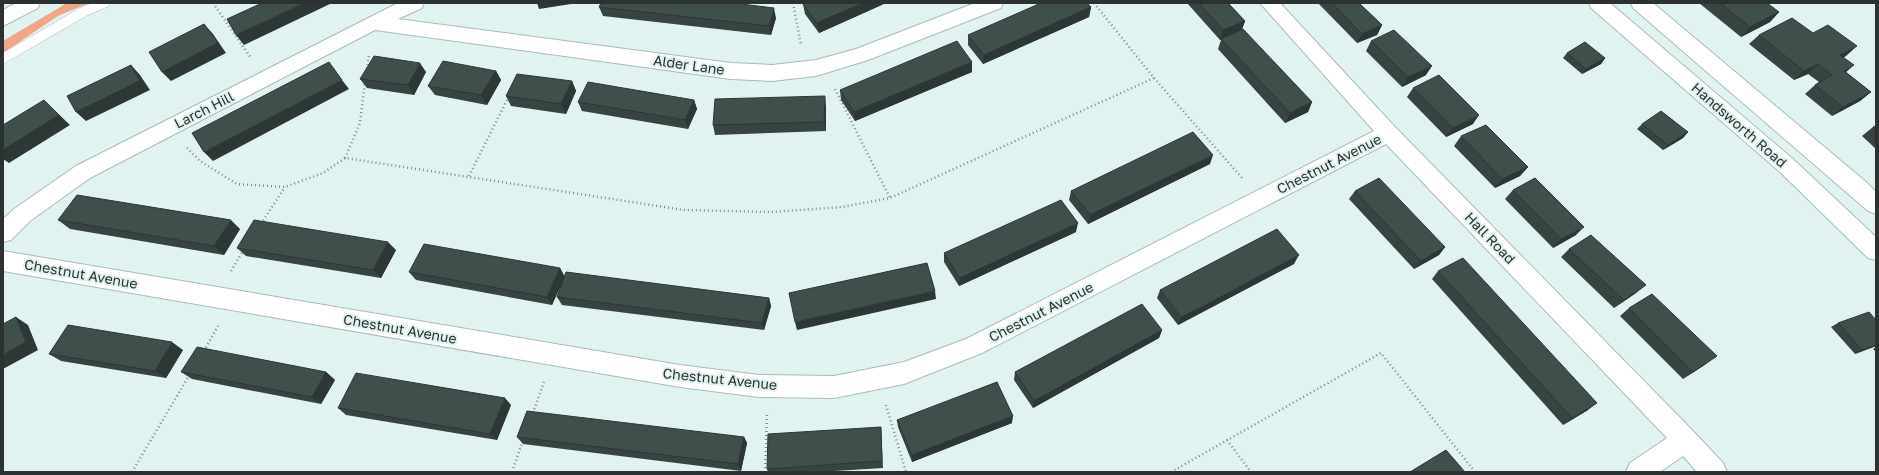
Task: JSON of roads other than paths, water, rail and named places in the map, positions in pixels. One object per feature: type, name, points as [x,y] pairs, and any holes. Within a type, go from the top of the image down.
[{"type":"main road","points":[[3,19],[31,3]]},
{"type":"main road","name":"Larch Hill","points":[[3,233],[22,215],[83,172],[373,23],[416,3]]},
{"type":"main road","name":"Alder Lane","points":[[373,23],[731,71],[772,73],[815,67],[862,56],[994,3]]},
{"type":"main road","name":"Hall Road","points":[[1269,3],[1388,133],[1685,440],[1714,472]]},
{"type":"main road","name":"Handsworth Road","points":[[1598,3],[1787,166],[1876,251]]},
{"type":"main road","name":"Handsworth Road","points":[[1640,3],[1858,188],[1876,205]]},
{"type":"main road","name":"Chestnut Avenue","points":[[3,261],[680,376],[759,386],[834,387],[904,373],[974,346],[1388,133]]},
{"type":"main road","points":[[1639,472],[1685,440]]},
{"type":"lane","points":[[3,60],[83,12],[104,3]]}]
